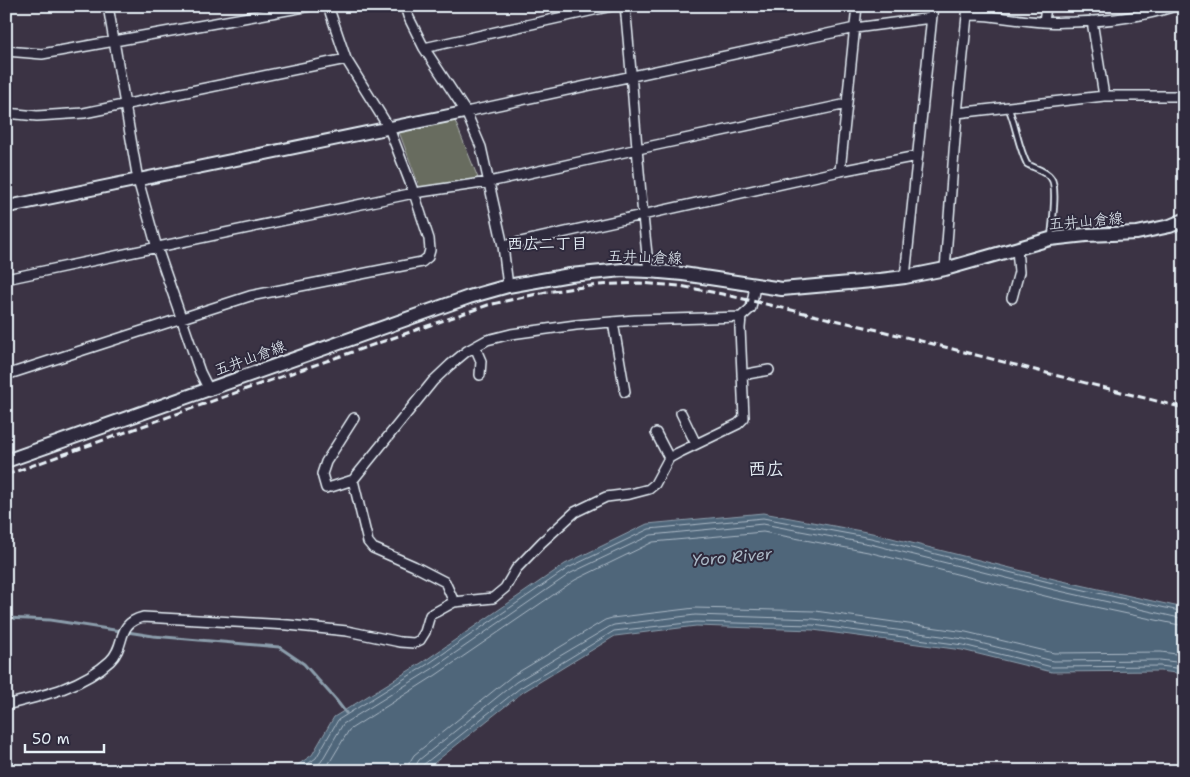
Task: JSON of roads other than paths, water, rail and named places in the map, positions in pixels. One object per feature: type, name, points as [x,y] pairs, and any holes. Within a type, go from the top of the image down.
[{"type":"main road","name":"五井山倉線","points":[[6,461],[469,297],[508,286],[570,275],[623,270],[683,274],[782,289],[905,277],[945,269],[1050,239],[1086,235],[1137,233],[1170,226],[1184,220]]},
{"type":"street","points":[[108,6],[138,180],[157,248],[180,318],[200,372],[209,390]]},
{"type":"street","points":[[6,51],[42,54],[310,6]]},
{"type":"street","points":[[6,375],[250,296],[422,262],[428,257],[430,250],[429,239],[389,128],[346,59],[328,6]]},
{"type":"street","points":[[405,6],[424,48],[466,112],[481,147],[503,246],[508,286]]},
{"type":"street","points":[[424,48],[612,6]]},
{"type":"street","points":[[625,6],[642,215],[649,271]]},
{"type":"street","points":[[840,171],[858,6]]},
{"type":"street","points":[[905,277],[933,6]]},
{"type":"street","points":[[1044,22],[1046,6]]},
{"type":"street","points":[[945,269],[967,10],[982,14],[1044,22],[1125,18],[1158,12],[1175,6]]},
{"type":"street","points":[[6,208],[855,28],[931,18]]},
{"type":"street","points":[[1092,21],[1104,96]]},
{"type":"street","points":[[6,113],[37,116],[84,113],[346,59]]},
{"type":"street","points":[[957,113],[1104,96],[1184,96]]},
{"type":"street","points":[[6,279],[414,193],[489,182],[847,104]]},
{"type":"street","points":[[503,246],[840,171],[917,156]]},
{"type":"street","points":[[1012,298],[1019,272],[1017,249]]},
{"type":"street","points":[[354,418],[326,462],[322,474],[329,488],[353,480],[433,381],[450,365],[487,340],[511,334],[576,325],[636,320],[741,317],[751,308],[755,286]]},
{"type":"street","points":[[6,705],[49,693],[81,681],[96,672],[111,660],[118,651],[124,631],[129,623],[143,617],[288,625],[347,631],[400,642],[414,643],[420,640],[425,632],[430,616],[454,602],[494,598],[505,588],[516,569],[575,512],[606,497],[649,489],[655,484],[669,458],[732,427],[744,418],[741,317]]},
{"type":"street","points":[[613,322],[625,392]]},
{"type":"street","points":[[475,347],[481,361],[480,375]]},
{"type":"street","points":[[742,375],[769,370]]},
{"type":"street","points":[[681,413],[696,444]]},
{"type":"street","points":[[656,433],[669,458]]},
{"type":"street","points":[[353,480],[368,542],[373,548],[445,582],[454,602]]},
{"type":"lane","points":[[1008,107],[1014,120],[1027,164],[1050,176],[1053,181],[1054,217],[1050,239]]},
{"type":"water","name":"Yoro River","points":[[763,513],[872,533],[1058,580],[1184,608],[1184,674],[1160,671],[1052,672],[962,650],[813,630],[696,626],[615,636],[523,692],[424,771],[289,771],[312,755],[334,717],[426,660],[565,564],[647,524]]},
{"type":"waterway","points":[[6,618],[50,620],[153,636],[279,647],[304,664],[346,713]]},
{"type":"railway","points":[[6,475],[488,305],[546,292],[598,285],[639,283],[680,286],[722,294],[878,330],[1184,408]]},
{"type":"district","name":"西広二丁目","points":[[547,243]]},
{"type":"district","name":"西広","points":[[766,469]]}]
